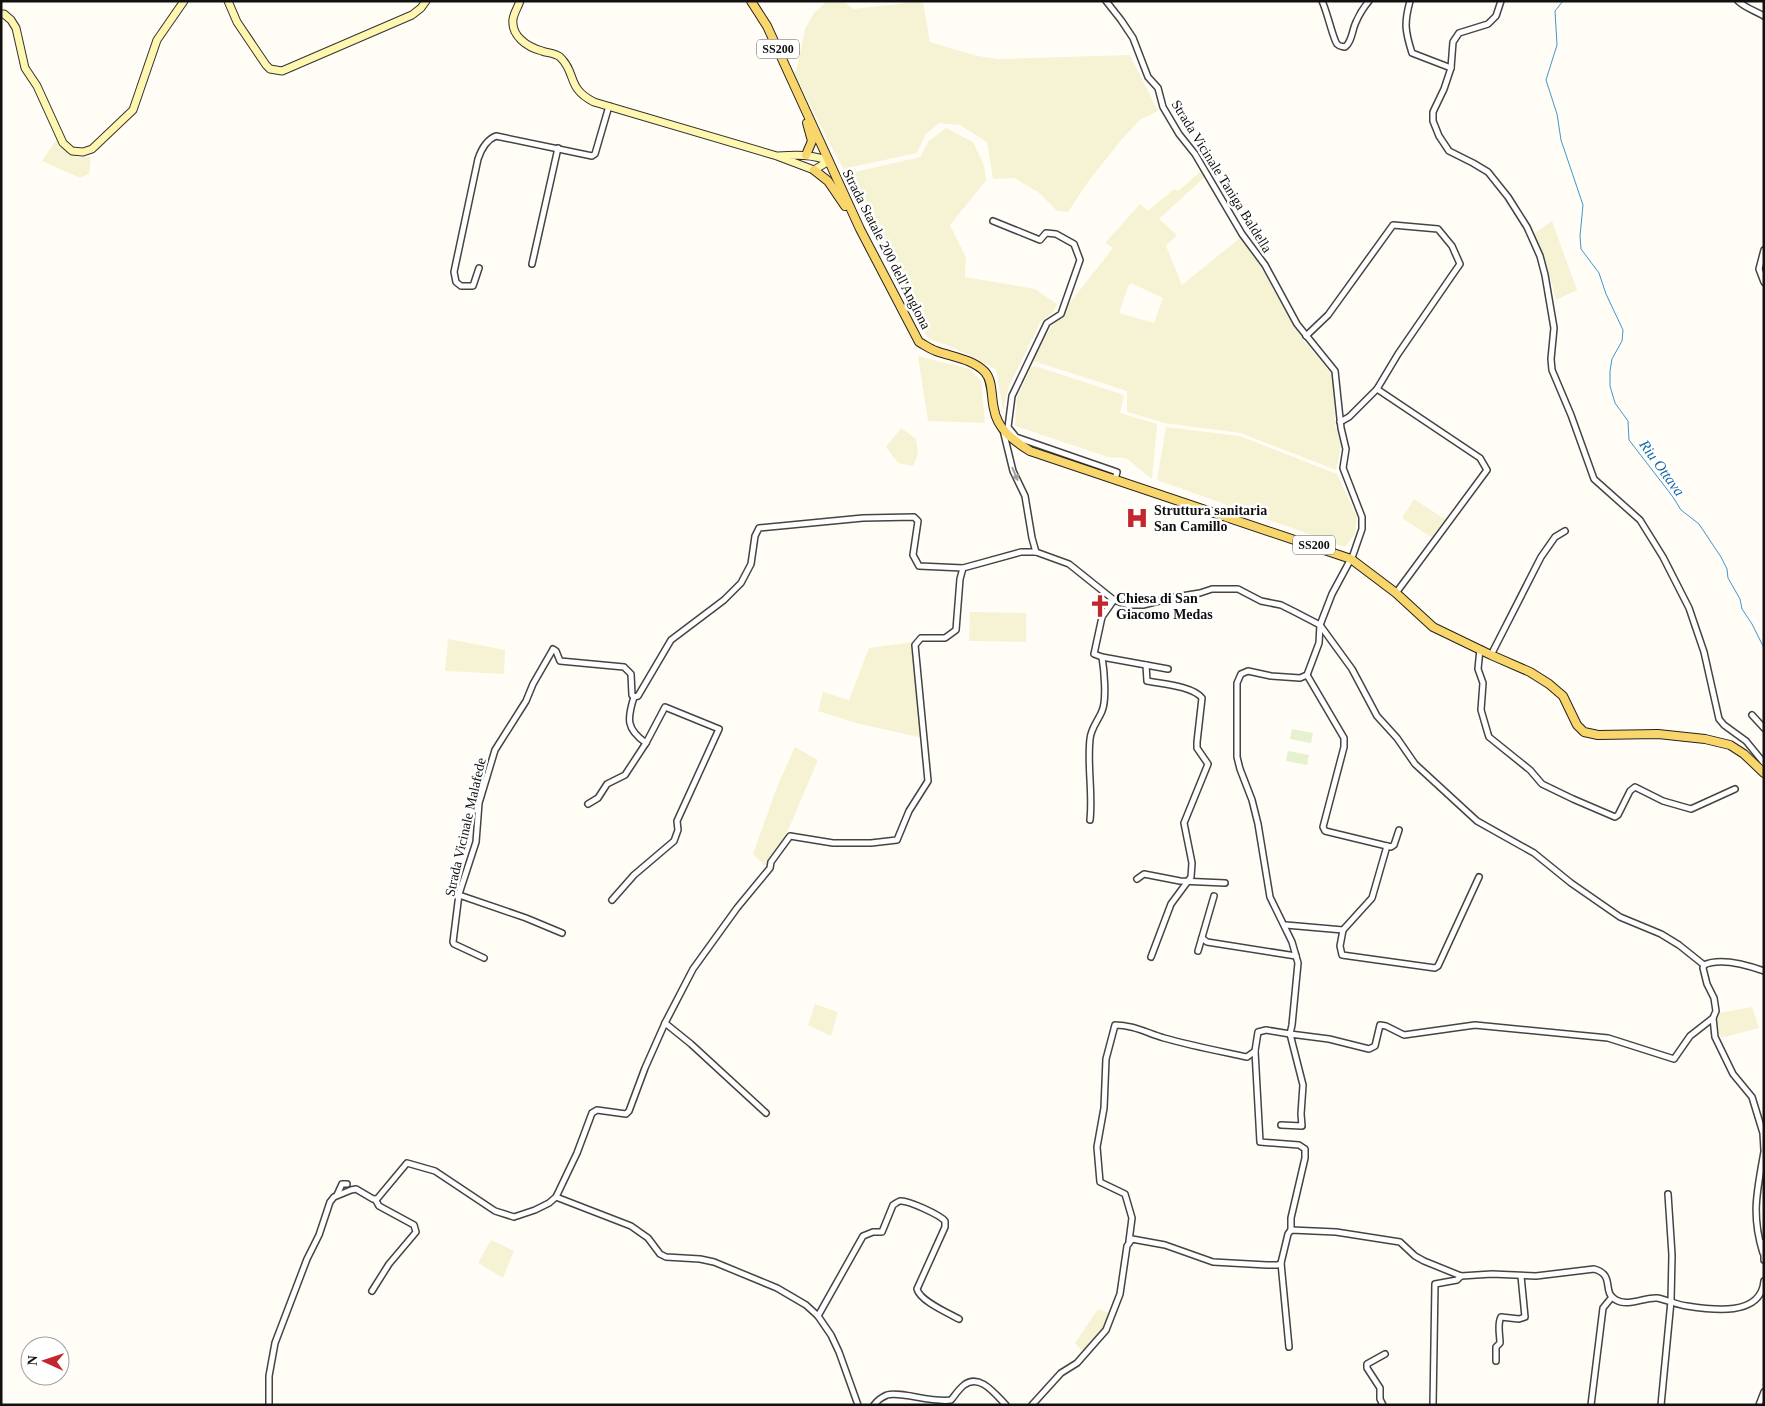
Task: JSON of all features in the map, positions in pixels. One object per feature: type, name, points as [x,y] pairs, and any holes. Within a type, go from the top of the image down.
[{"type":"main road","name":"Strada Statale 200 dell'Anglona","points":[[751,1],[767,26],[860,228],[919,342],[934,350],[974,363],[984,372],[990,379],[994,411],[1002,428],[1012,440],[1030,451],[1341,554],[1351,559],[1396,592],[1433,626],[1530,672],[1550,684],[1563,696],[1577,724],[1584,732],[1598,735],[1658,734],[1705,739],[1730,745],[1744,754],[1764,773]]},
{"type":"main road","points":[[800,100],[812,141],[806,155]]},
{"type":"main road","points":[[814,170],[828,181],[860,228]]},
{"type":"street","points":[[1,14],[4,14],[11,20],[16,28],[25,68],[37,86],[64,144],[72,151],[83,152],[94,147],[133,110],[157,40],[184,1]]},
{"type":"street","points":[[228,1],[238,22],[266,65],[275,71],[282,71],[412,15],[422,8],[426,1]]},
{"type":"street","points":[[520,1],[513,24],[517,36],[534,49],[558,55],[566,64],[574,86],[579,92],[594,102],[777,156],[814,170],[829,161]]},
{"type":"street","name":"Strada Vicinale Taniga Baldella","points":[[1106,1],[1133,38],[1148,77],[1158,88],[1163,107],[1179,134],[1194,154],[1242,234],[1265,265],[1297,324],[1335,371],[1340,422],[1346,450],[1343,468],[1362,517],[1362,529],[1351,559],[1332,594],[1320,625],[1319,643],[1307,675]]},
{"type":"street","points":[[1322,1],[1327,11],[1336,42],[1340,46],[1345,47],[1350,42],[1352,31],[1368,1]]},
{"type":"street","points":[[1410,1],[1405,19],[1412,53],[1451,68]]},
{"type":"street","points":[[1501,1],[1496,16],[1488,24],[1459,33],[1453,42],[1451,68],[1433,112],[1433,121],[1439,136],[1449,150],[1488,172],[1508,197],[1527,227],[1540,256],[1545,275],[1554,328],[1552,370],[1571,415],[1594,480],[1640,520],[1663,557],[1692,617],[1704,652],[1719,719],[1746,741],[1764,763]]},
{"type":"street","points":[[1738,1],[1743,6],[1755,10],[1764,16]]},
{"type":"street","points":[[479,268],[473,286],[461,286],[456,282],[454,272],[478,159],[490,138],[496,136],[592,156],[595,154],[609,106]]},
{"type":"street","points":[[532,264],[558,148]]},
{"type":"street","points":[[777,156],[818,156],[829,161]]},
{"type":"street","points":[[993,222],[1040,240],[1046,233],[1056,234],[1074,244],[1080,260],[1061,314],[1047,323],[1012,396],[1008,427],[1016,437],[1117,472],[1115,479]]},
{"type":"street","points":[[1306,336],[1328,315],[1393,225],[1438,229],[1452,246],[1460,264],[1398,354],[1377,389],[1349,417],[1340,422]]},
{"type":"street","points":[[1764,250],[1759,269],[1764,282]]},
{"type":"street","points":[[1377,389],[1480,458],[1487,470],[1396,592]]},
{"type":"street","points":[[1002,428],[1013,471],[1025,496],[1036,552]]},
{"type":"street","points":[[646,742],[636,736],[630,727],[629,712],[634,698],[638,696],[671,640],[724,600],[741,583],[750,564],[755,536],[759,528],[863,518],[914,517],[918,521],[913,556],[918,566],[962,568],[1021,552],[1036,552],[1069,564],[1114,600],[1128,605],[1143,606],[1212,589],[1238,589],[1261,600],[1281,605],[1320,625],[1352,669],[1377,716],[1397,738],[1415,764],[1477,821],[1534,853],[1571,883],[1620,917],[1661,934],[1679,945],[1704,965]]},
{"type":"street","points":[[1491,655],[1541,557],[1555,537],[1565,530]]},
{"type":"street","points":[[1341,554],[1349,554],[1357,545]]},
{"type":"street","name":"Strada Vicinale Taniga Baldella","points":[[1357,545],[1356,556],[1362,567]]},
{"type":"street","points":[[375,1199],[382,1196],[407,1163],[434,1171],[495,1211],[514,1217],[542,1206],[556,1197],[577,1154],[592,1113],[597,1110],[626,1114],[629,1111],[665,1023],[693,969],[737,908],[770,868],[771,862],[790,836],[833,843],[871,843],[897,840],[909,811],[928,781],[915,645],[921,638],[945,638],[956,630],[962,568]]},
{"type":"street","points":[[1114,600],[1102,617],[1094,654],[1168,669]]},
{"type":"street","name":"Strada Vicinale Malafede","points":[[484,958],[453,942],[459,895],[476,842],[480,803],[495,750],[526,700],[552,651],[554,649],[556,651],[560,661],[624,667],[631,674],[632,695],[634,698]]},
{"type":"street","points":[[1480,649],[1478,669],[1483,683],[1481,710],[1489,737],[1530,770],[1542,784],[1573,800],[1615,817],[1618,815],[1630,791],[1635,787],[1663,801],[1690,809],[1735,789]]},
{"type":"street","points":[[1090,820],[1090,736],[1093,726],[1103,710],[1104,665],[1102,657]]},
{"type":"street","points":[[1146,666],[1147,681],[1186,689],[1198,694],[1202,698],[1201,718],[1196,742],[1197,748],[1208,764],[1184,824],[1192,863],[1191,877],[1172,904],[1151,957]]},
{"type":"street","points":[[1281,1125],[1302,1126],[1303,1084],[1290,1034],[1298,963],[1286,925],[1270,897],[1258,824],[1237,757],[1237,683],[1241,674],[1248,671],[1271,676],[1300,678],[1307,675],[1344,738],[1344,747],[1323,827],[1324,831],[1391,847],[1394,845],[1399,830]]},
{"type":"street","points":[[588,804],[598,798],[607,784],[625,774],[646,742],[665,707],[719,729],[677,821],[677,836],[674,841],[634,875],[612,900]]},
{"type":"street","points":[[1752,715],[1764,728]]},
{"type":"street","points":[[1387,846],[1372,898],[1343,930],[1340,946],[1342,955],[1435,968],[1438,966],[1479,877]]},
{"type":"street","points":[[1137,879],[1144,874],[1188,881],[1226,883]]},
{"type":"street","points":[[459,895],[526,918],[562,933]]},
{"type":"street","points":[[1198,951],[1214,896]]},
{"type":"street","points":[[1286,925],[1343,930]]},
{"type":"street","points":[[1202,938],[1207,942],[1296,956]]},
{"type":"street","points":[[1704,965],[1731,962],[1764,971]]},
{"type":"street","points":[[1289,1347],[1281,1263],[1288,1234],[1291,1230],[1305,1158],[1305,1149],[1299,1145],[1260,1142],[1254,1051],[1258,1032],[1266,1030],[1329,1039],[1370,1049],[1375,1046],[1380,1025],[1404,1035],[1476,1025],[1608,1038],[1674,1059],[1690,1036],[1713,1018],[1716,1011],[1714,998],[1703,974],[1702,968],[1704,965]]},
{"type":"street","points":[[1713,1018],[1715,1037],[1733,1074],[1752,1097],[1762,1133],[1764,1151],[1756,1198],[1755,1223],[1764,1260]]},
{"type":"street","points":[[665,1023],[691,1044],[766,1113]]},
{"type":"street","points":[[1032,1405],[1061,1373],[1077,1363],[1106,1330],[1120,1294],[1127,1246],[1130,1241],[1132,1218],[1126,1194],[1100,1182],[1097,1147],[1104,1108],[1106,1059],[1115,1025],[1126,1025],[1193,1046],[1247,1057],[1254,1051]]},
{"type":"street","points":[[269,1405],[269,1376],[275,1343],[307,1259],[319,1235],[330,1202],[337,1195],[342,1184],[346,1184]]},
{"type":"street","points":[[337,1195],[356,1190],[375,1199],[379,1206],[414,1225],[416,1232],[388,1264],[372,1291]]},
{"type":"street","points":[[1661,1405],[1671,1301],[1672,1255],[1668,1194]]},
{"type":"street","points":[[556,1197],[631,1226],[648,1238],[660,1254],[666,1257],[700,1259],[714,1262],[777,1288],[806,1305],[818,1316],[831,1335],[858,1405]]},
{"type":"street","points":[[818,1316],[863,1236],[872,1232],[882,1232],[893,1205],[901,1201],[938,1215],[945,1221],[945,1227],[917,1289],[920,1295],[927,1301],[959,1319]]},
{"type":"street","points":[[1291,1230],[1336,1232],[1400,1242],[1415,1256],[1461,1276],[1492,1274],[1536,1276],[1594,1269],[1602,1271],[1607,1277],[1609,1293],[1615,1300],[1622,1302],[1648,1298],[1671,1301],[1685,1306],[1726,1309],[1740,1308],[1753,1303],[1763,1289],[1764,1282]]},
{"type":"street","points":[[1130,1241],[1132,1239],[1165,1245],[1213,1262],[1267,1265],[1278,1265],[1281,1263]]},
{"type":"street","points":[[1763,1253],[1764,1242]]},
{"type":"street","points":[[1433,1405],[1435,1284],[1457,1280],[1461,1276]]},
{"type":"street","points":[[1496,1361],[1496,1347],[1500,1343],[1499,1320],[1501,1317],[1519,1319],[1525,1317],[1521,1276]]},
{"type":"street","points":[[1591,1405],[1602,1308],[1612,1296]]},
{"type":"street","points":[[1383,1405],[1380,1399],[1380,1388],[1366,1368],[1367,1364],[1386,1354]]},
{"type":"street","points":[[874,1405],[886,1395],[896,1394],[940,1402],[951,1400],[963,1385],[973,1381],[981,1382],[988,1387],[1006,1405]]},
{"type":"street","points":[[1759,1405],[1760,1397],[1764,1392]]},
{"type":"shaded area","points":[[827,1],[843,1],[854,9],[923,1],[930,42],[977,56],[999,59],[1130,55],[1158,111],[1141,119],[1123,138],[1090,179],[1068,212],[1057,211],[1038,192],[1014,178],[993,179],[987,142],[960,125],[939,123],[926,134],[917,153],[843,169],[794,74],[805,29],[814,13]]},
{"type":"shaded area","points":[[946,128],[973,142],[984,165],[986,181],[950,225],[966,257],[965,277],[1035,289],[1057,304],[1053,313],[1041,321],[1009,386],[1003,410],[996,369],[952,347],[929,339],[913,318],[846,174],[920,157],[928,142]]},
{"type":"shaded area","points":[[57,139],[68,154],[78,157],[91,157],[89,174],[80,178],[42,161]]},
{"type":"shaded area","points":[[1201,171],[1205,177],[1159,219],[1177,235],[1166,246],[1182,285],[1241,237],[1279,295],[1304,341],[1333,376],[1335,424],[1341,446],[1336,470],[1240,433],[1165,423],[1127,412],[1127,391],[1030,360],[1052,326],[1066,311],[1068,305],[1113,248],[1105,243],[1140,204],[1148,211],[1174,189],[1178,191]],"holes":[[[1131,283],[1163,298],[1154,323],[1119,313]]]},
{"type":"shaded area","points":[[1552,221],[1577,290],[1556,300],[1535,233]]},
{"type":"shaded area","points":[[918,356],[970,369],[981,381],[985,423],[928,421]]},
{"type":"shaded area","points":[[1035,366],[1124,395],[1120,413],[1157,424],[1152,479],[1126,458],[1108,457],[1015,426],[1017,398],[1031,367]]},
{"type":"shaded area","points":[[1166,427],[1240,436],[1337,474],[1357,517],[1355,534],[1345,547],[1157,480]]},
{"type":"shaded area","points":[[901,428],[916,439],[918,454],[913,466],[898,463],[886,447]]},
{"type":"shaded area","points":[[1414,499],[1446,520],[1434,539],[1402,518]]},
{"type":"shaded area","points":[[970,612],[1026,613],[1026,642],[969,641]]},
{"type":"shaded area","points":[[448,639],[505,650],[504,674],[445,671]]},
{"type":"shaded area","points":[[913,642],[923,738],[856,723],[818,711],[823,692],[849,700],[869,648]]},
{"type":"shaded area","points":[[795,747],[818,760],[789,828],[775,854],[765,866],[753,854],[777,787]]},
{"type":"shaded area","points":[[815,1004],[838,1012],[831,1036],[808,1025]]},
{"type":"shaded area","points":[[1752,1007],[1759,1028],[1721,1038],[1716,1022],[1718,1013]]},
{"type":"shaded area","points":[[491,1240],[514,1251],[503,1278],[478,1263]]},
{"type":"shaded area","points":[[1098,1309],[1111,1314],[1102,1337],[1083,1352],[1075,1343]]},
{"type":"green space","points":[[1292,729],[1313,733],[1311,743],[1290,739]]},
{"type":"green space","points":[[1288,751],[1309,755],[1307,765],[1286,761]]},
{"type":"waterway","name":"Riu Ottava","points":[[1563,1],[1555,11],[1557,45],[1546,80],[1557,114],[1561,140],[1583,205],[1580,236],[1581,249],[1599,273],[1606,294],[1623,330],[1622,341],[1612,359],[1610,371],[1610,386],[1615,403],[1628,421],[1629,440],[1681,510],[1699,524],[1721,557],[1727,569],[1728,578],[1740,599],[1742,609],[1764,648]]},
{"type":"place","name":"Struttura sanitaria San Camillo","points":[[1137,518]]},
{"type":"place","name":"Chiesa di San Giacomo Medas","points":[[1100,606]]}]
